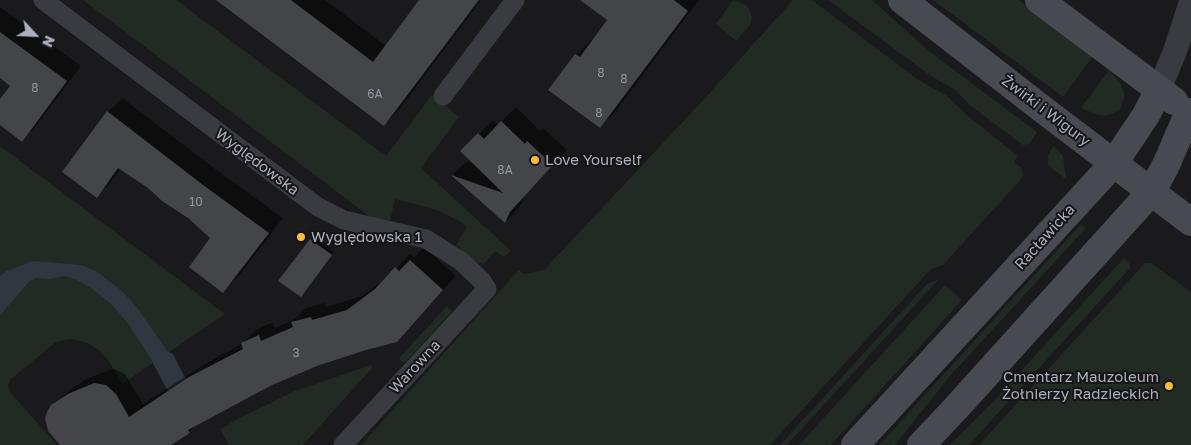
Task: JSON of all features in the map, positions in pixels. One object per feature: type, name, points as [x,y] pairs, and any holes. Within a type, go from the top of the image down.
[{"type":"main road","name":"Żwirki i Wigury","points":[[902,0],[1191,222]]},
{"type":"main road","points":[[921,445],[1152,191],[1166,165],[1190,110],[1159,90],[1039,0]]},
{"type":"main road","name":"Racławicka","points":[[855,445],[1114,162],[1146,115],[1159,90]]},
{"type":"street","name":"Wyględowska","points":[[43,0],[318,207],[344,220],[426,239],[461,261],[482,280],[486,289]]},
{"type":"street","points":[[443,96],[515,0]]},
{"type":"street","name":"Racławicka","points":[[1159,90],[1175,51],[1191,2]]},
{"type":"street","name":"Warowna","points":[[343,445],[486,289]]},
{"type":"shaded area","points":[[83,0],[176,0],[386,156],[432,95],[459,117],[421,168],[511,251],[504,257],[495,251],[484,264],[476,262],[456,245],[467,227],[461,222],[437,210],[395,199],[390,221],[369,216]]},
{"type":"shaded area","points":[[733,0],[746,5],[752,18],[750,25],[736,41],[716,24]]},
{"type":"shaded area","points":[[793,0],[812,0],[920,81],[947,96],[969,117],[1018,156],[1014,162],[1022,168],[1023,177],[943,265],[931,269],[770,445],[361,445],[519,270],[524,274],[544,270],[706,97]]},
{"type":"shaded area","points":[[828,0],[872,0],[930,52],[1037,132],[1029,144],[1023,145],[971,106],[955,90],[931,76]]},
{"type":"shaded area","points":[[933,0],[1019,0],[1093,56],[1063,97]]},
{"type":"shaded area","points":[[1109,70],[1120,82],[1124,92],[1120,109],[1115,113],[1104,116],[1081,108]]},
{"type":"shaded area","points":[[0,146],[225,314],[122,384],[108,360],[99,350],[87,343],[71,339],[56,342],[11,379],[8,385],[10,392],[57,445],[0,445]]},
{"type":"shaded area","points":[[1054,146],[1063,156],[1066,179],[1048,164],[1048,155]]},
{"type":"shaded area","points":[[1081,224],[1086,228],[951,375],[895,445],[879,445]]},
{"type":"shaded area","points":[[1124,258],[1129,263],[1130,268],[969,445],[950,445],[990,405]]},
{"type":"shaded area","points":[[33,261],[81,265],[96,271],[122,291],[138,309],[167,351],[173,354],[205,417],[187,427],[148,354],[127,322],[111,304],[91,288],[77,280],[65,276],[49,279],[35,278],[29,282],[0,315],[0,276],[7,271]]},
{"type":"shaded area","points":[[1145,263],[1151,263],[1191,292],[1191,445],[979,445]]},
{"type":"shaded area","points":[[939,279],[787,445],[780,445],[927,284]]},
{"type":"shaded area","points":[[945,285],[962,300],[831,445],[799,445]]},
{"type":"shaded area","points":[[447,306],[452,311],[406,362],[402,362],[400,357]]},
{"type":"shaded area","points":[[371,365],[372,368],[303,445],[229,445],[221,431],[222,428],[240,418],[295,391]]},
{"type":"building","points":[[216,0],[291,0],[373,62],[419,0],[479,0],[384,126]]},
{"type":"building","points":[[580,0],[674,0],[688,11],[600,128],[548,90],[575,54],[580,57],[607,20]]},
{"type":"building","points":[[0,32],[67,81],[22,142],[0,125],[0,99],[10,86],[0,78]]},
{"type":"building","points":[[107,111],[269,233],[223,293],[189,267],[210,238],[188,218],[118,168],[97,198],[62,172]]},
{"type":"building","points":[[501,121],[525,144],[527,141],[553,165],[510,212],[505,223],[451,175],[503,193],[460,151],[478,133],[484,139]]},
{"type":"building","points":[[310,239],[332,255],[301,297],[278,281]]},
{"type":"building","points":[[410,260],[443,290],[397,342],[317,366],[270,386],[188,430],[190,433],[171,445],[60,445],[48,431],[45,418],[47,412],[51,405],[68,394],[94,383],[106,385],[116,394],[129,417],[189,377],[243,349],[241,343],[259,335],[261,341],[293,327],[291,322],[311,317],[312,320],[347,310],[375,289],[395,267],[399,271]]},
{"type":"place","name":"Love Yourself","points":[[535,160]]},
{"type":"place","name":"Wyględowska 1","points":[[301,237]]},
{"type":"place","name":"Cmentarz Mauzoleum Żołnierzy Radzieckich","points":[[1169,386]]}]
